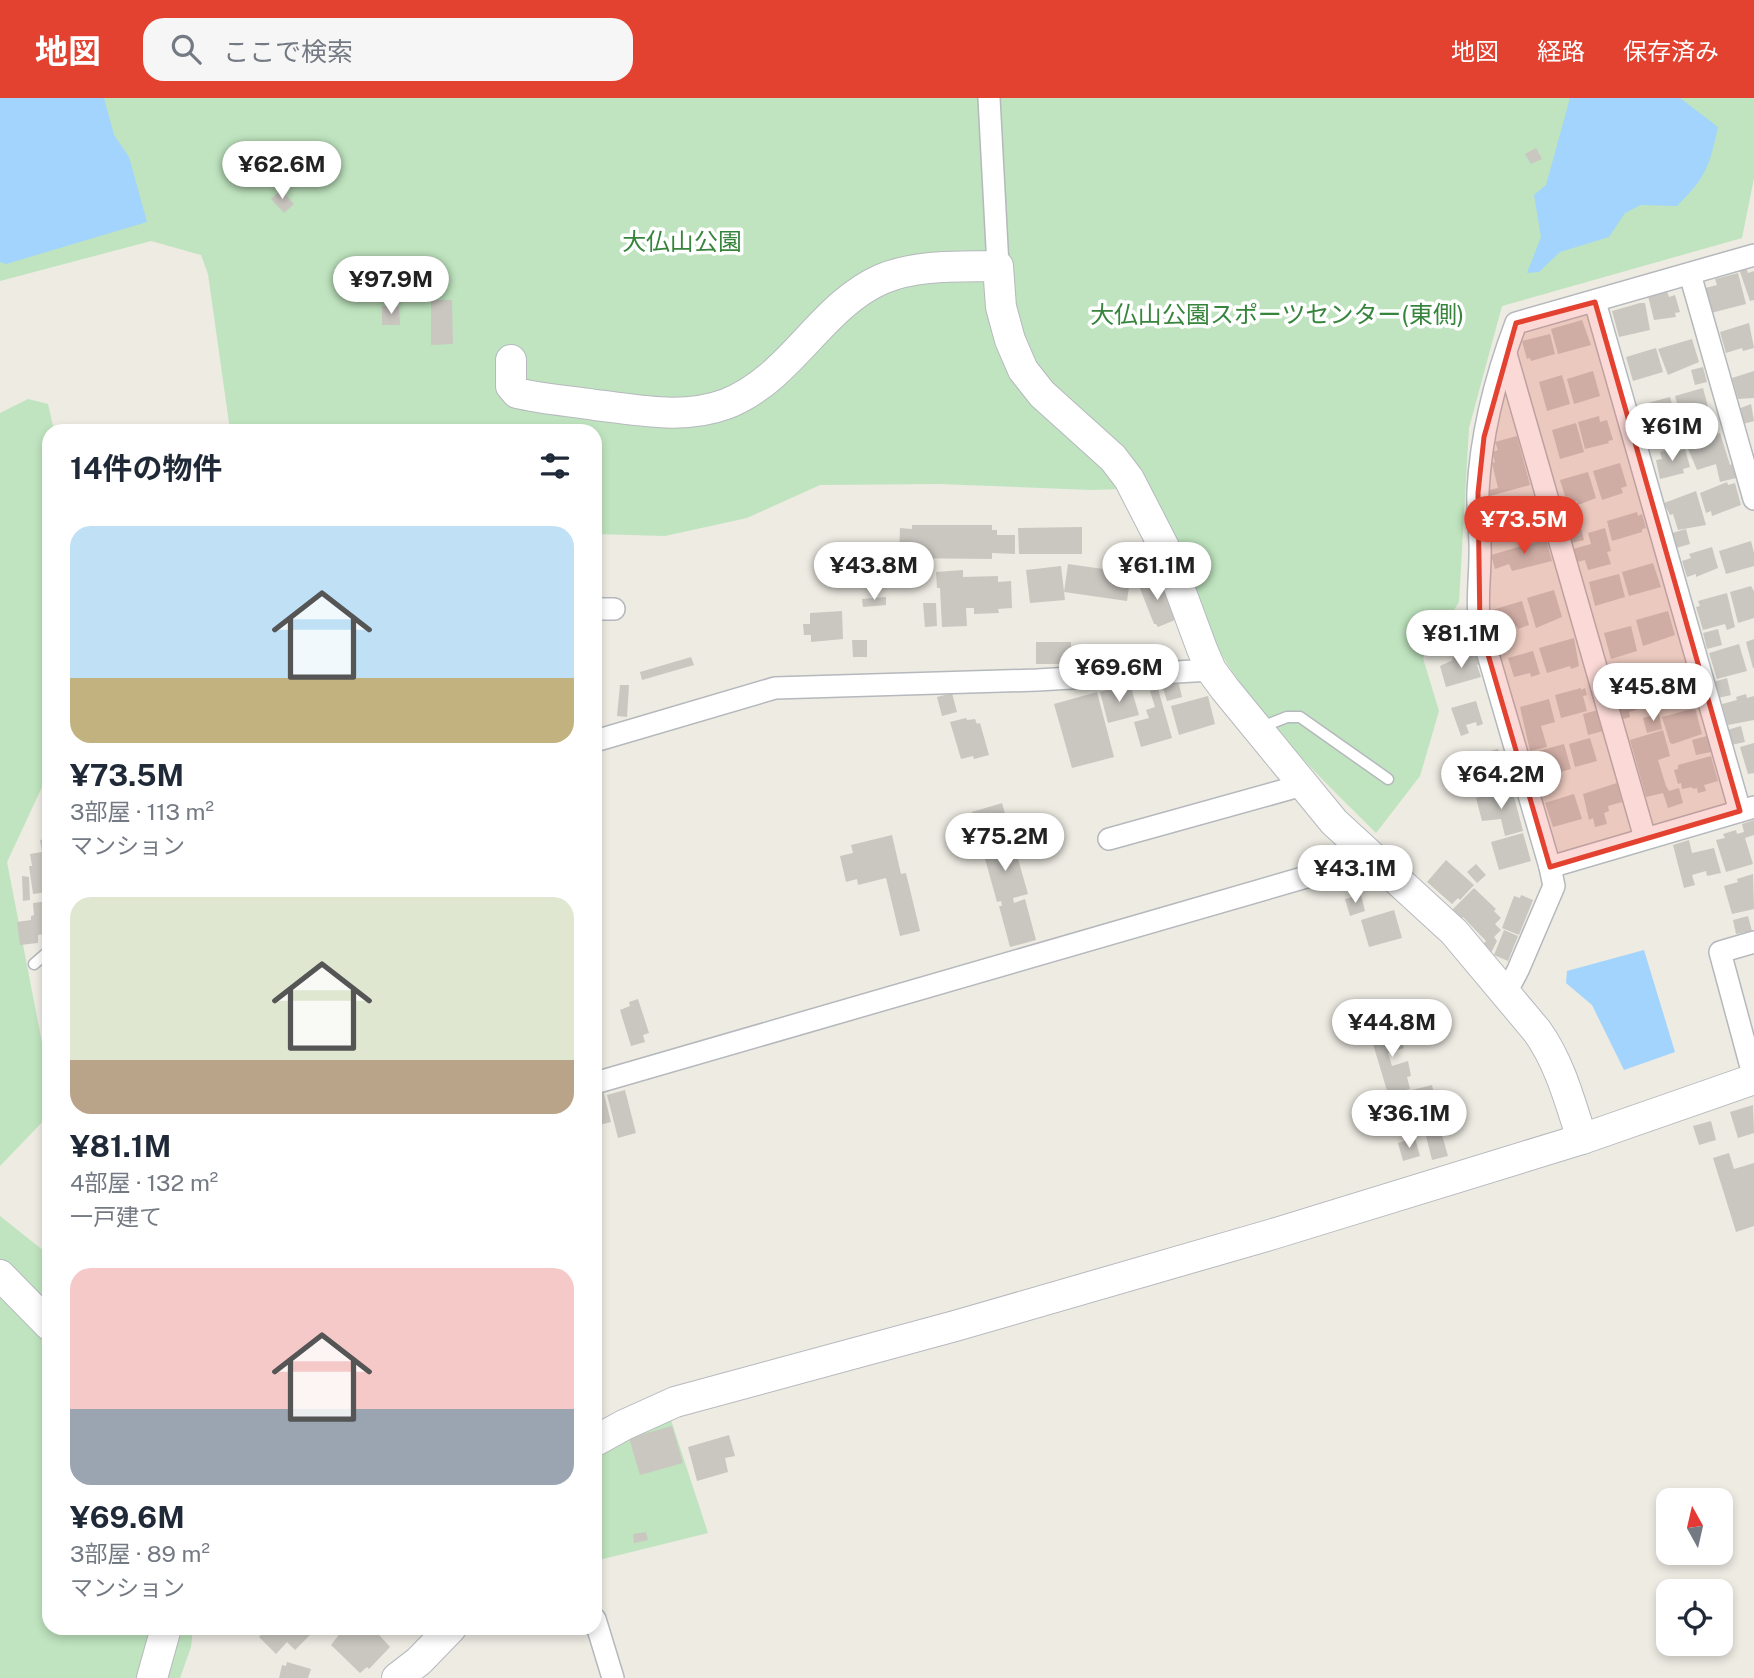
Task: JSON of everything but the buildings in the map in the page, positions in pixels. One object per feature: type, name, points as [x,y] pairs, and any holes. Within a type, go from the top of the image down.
[{"type":"street","points":[[989,98],[1001,307],[1010,340],[1023,370],[1042,394],[1113,458],[1129,480],[1165,549],[1211,670],[1335,822],[1434,912],[1470,950],[1537,1031],[1553,1057],[1582,1139]]},
{"type":"street","points":[[1506,993],[1553,886],[1550,867],[1477,609],[1480,555],[1478,493],[1484,437],[1505,352],[1516,323],[1754,255]]},
{"type":"street","points":[[510,360],[511,386],[517,393],[646,411],[699,412],[741,397],[771,377],[861,290],[882,279],[924,269],[998,266]]},
{"type":"street","points":[[1690,274],[1754,499]]},
{"type":"street","points":[[1550,867],[1747,809],[1594,302]]},
{"type":"street","points":[[1505,352],[1645,838]]},
{"type":"street","points":[[602,739],[775,688],[1037,680],[1211,670]]},
{"type":"street","points":[[1109,839],[1303,785]]},
{"type":"street","points":[[602,1081],[1372,858]]},
{"type":"street","points":[[602,1437],[675,1402],[955,1326],[1273,1234],[1582,1139],[1754,1079],[1720,952],[1754,942]]},
{"type":"street","points":[[0,1275],[42,1318]]},
{"type":"street","points":[[152,1678],[164,1635]]},
{"type":"street","points":[[397,1678],[419,1661],[444,1635]]},
{"type":"street","points":[[600,1635],[612,1678]]},
{"type":"lane","points":[[1257,729],[1287,717],[1300,717],[1388,779]]},
{"type":"lane","points":[[34,964],[42,957]]},
{"type":"highlighted area","points":[[1595,302],[1740,811],[1550,867],[1480,627],[1478,493],[1484,437],[1516,323]]},
{"type":"green space","name":"大仏山公園スポーツセンター(東側)","points":[[0,98],[1754,98],[1754,178],[1742,238],[1502,306],[1469,428],[1459,602],[1423,658],[1439,711],[1420,776],[1376,833],[1287,742],[1229,666],[1213,639],[1149,488],[1092,490],[939,484],[820,485],[747,518],[665,536],[602,534],[602,424],[229,424],[208,274],[201,255],[151,241],[0,281]]},
{"type":"green space","points":[[28,399],[48,404],[53,424],[42,424],[42,787],[7,862],[42,1043],[42,1122],[0,1166],[0,413]]},
{"type":"green space","points":[[0,1216],[42,1249],[42,1635],[192,1635],[180,1678],[0,1678]]},
{"type":"green space","points":[[671,1420],[708,1533],[602,1559],[602,1453],[619,1442]]},
{"type":"water","points":[[0,98],[104,98],[114,135],[129,157],[147,222],[6,264],[0,262]]},
{"type":"water","points":[[1570,98],[1680,98],[1718,127],[1715,141],[1701,178],[1677,206],[1641,205],[1625,213],[1609,237],[1560,252],[1539,272],[1527,273],[1541,237],[1534,195],[1546,185]]},
{"type":"water","points":[[1644,950],[1675,1052],[1624,1070],[1592,1005],[1566,983],[1567,971]]},
{"type":"park label","name":"大仏山公園","points":[[682,241]]}]
